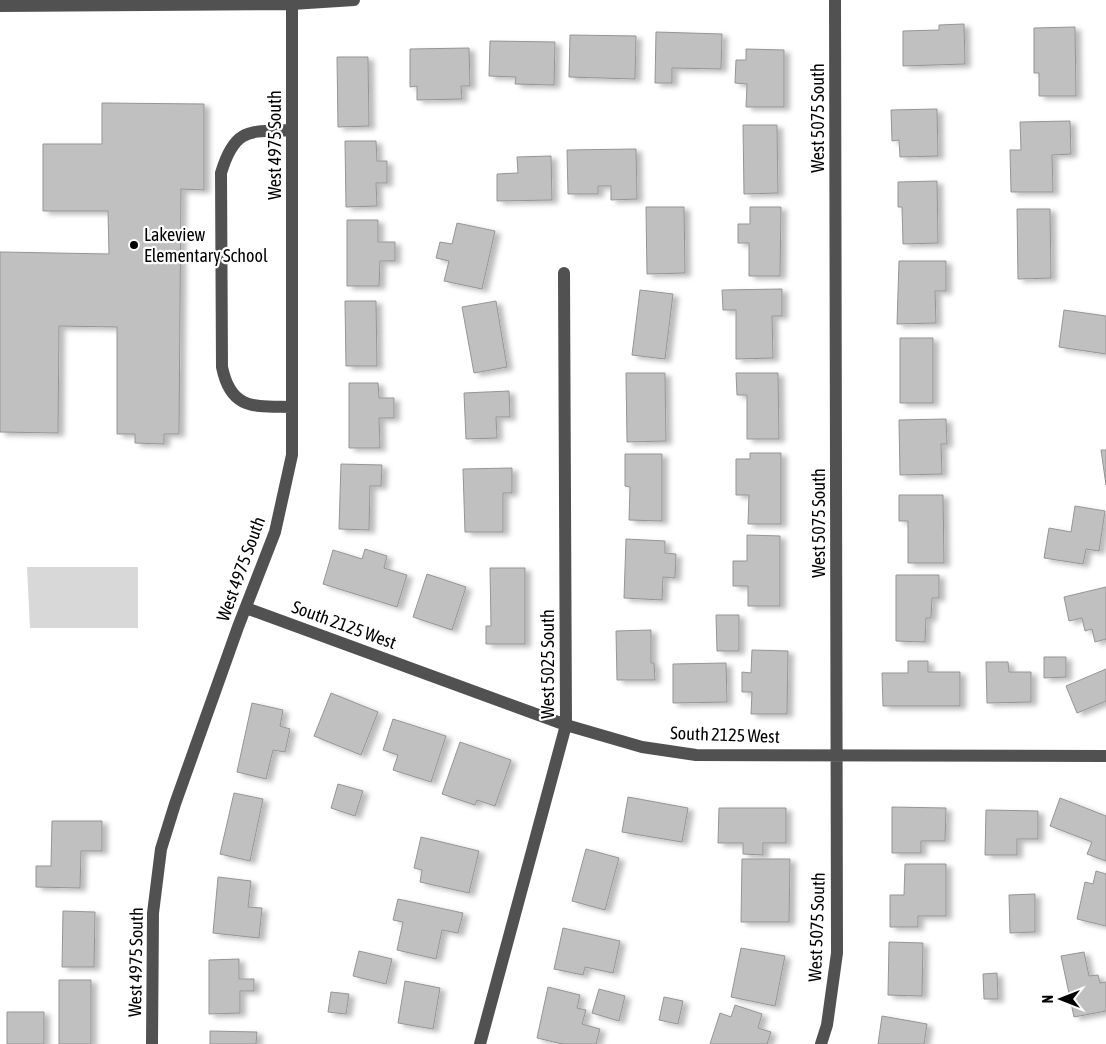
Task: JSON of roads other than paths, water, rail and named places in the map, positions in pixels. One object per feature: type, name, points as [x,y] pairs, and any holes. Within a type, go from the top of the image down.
[{"type":"street","points":[[0,6],[116,3],[292,4],[354,0]]},
{"type":"street","name":"West 5075 South","points":[[821,1044],[827,1025],[837,954],[835,0]]},
{"type":"street","name":"West 4975 South","points":[[152,1044],[153,913],[161,849],[178,795],[238,627],[275,532],[292,455],[292,4]]},
{"type":"street","points":[[292,130],[247,132],[234,142],[226,155],[221,173],[222,367],[225,382],[230,392],[239,400],[249,405],[292,407]]},
{"type":"street","name":"West 5025 South","points":[[480,1044],[566,725],[564,273]]},
{"type":"street","name":"South 2125 West","points":[[246,608],[566,725],[642,747],[696,755],[1106,756]]},
{"type":"place","name":"Lakeview Elementary School","points":[[134,245]]}]
